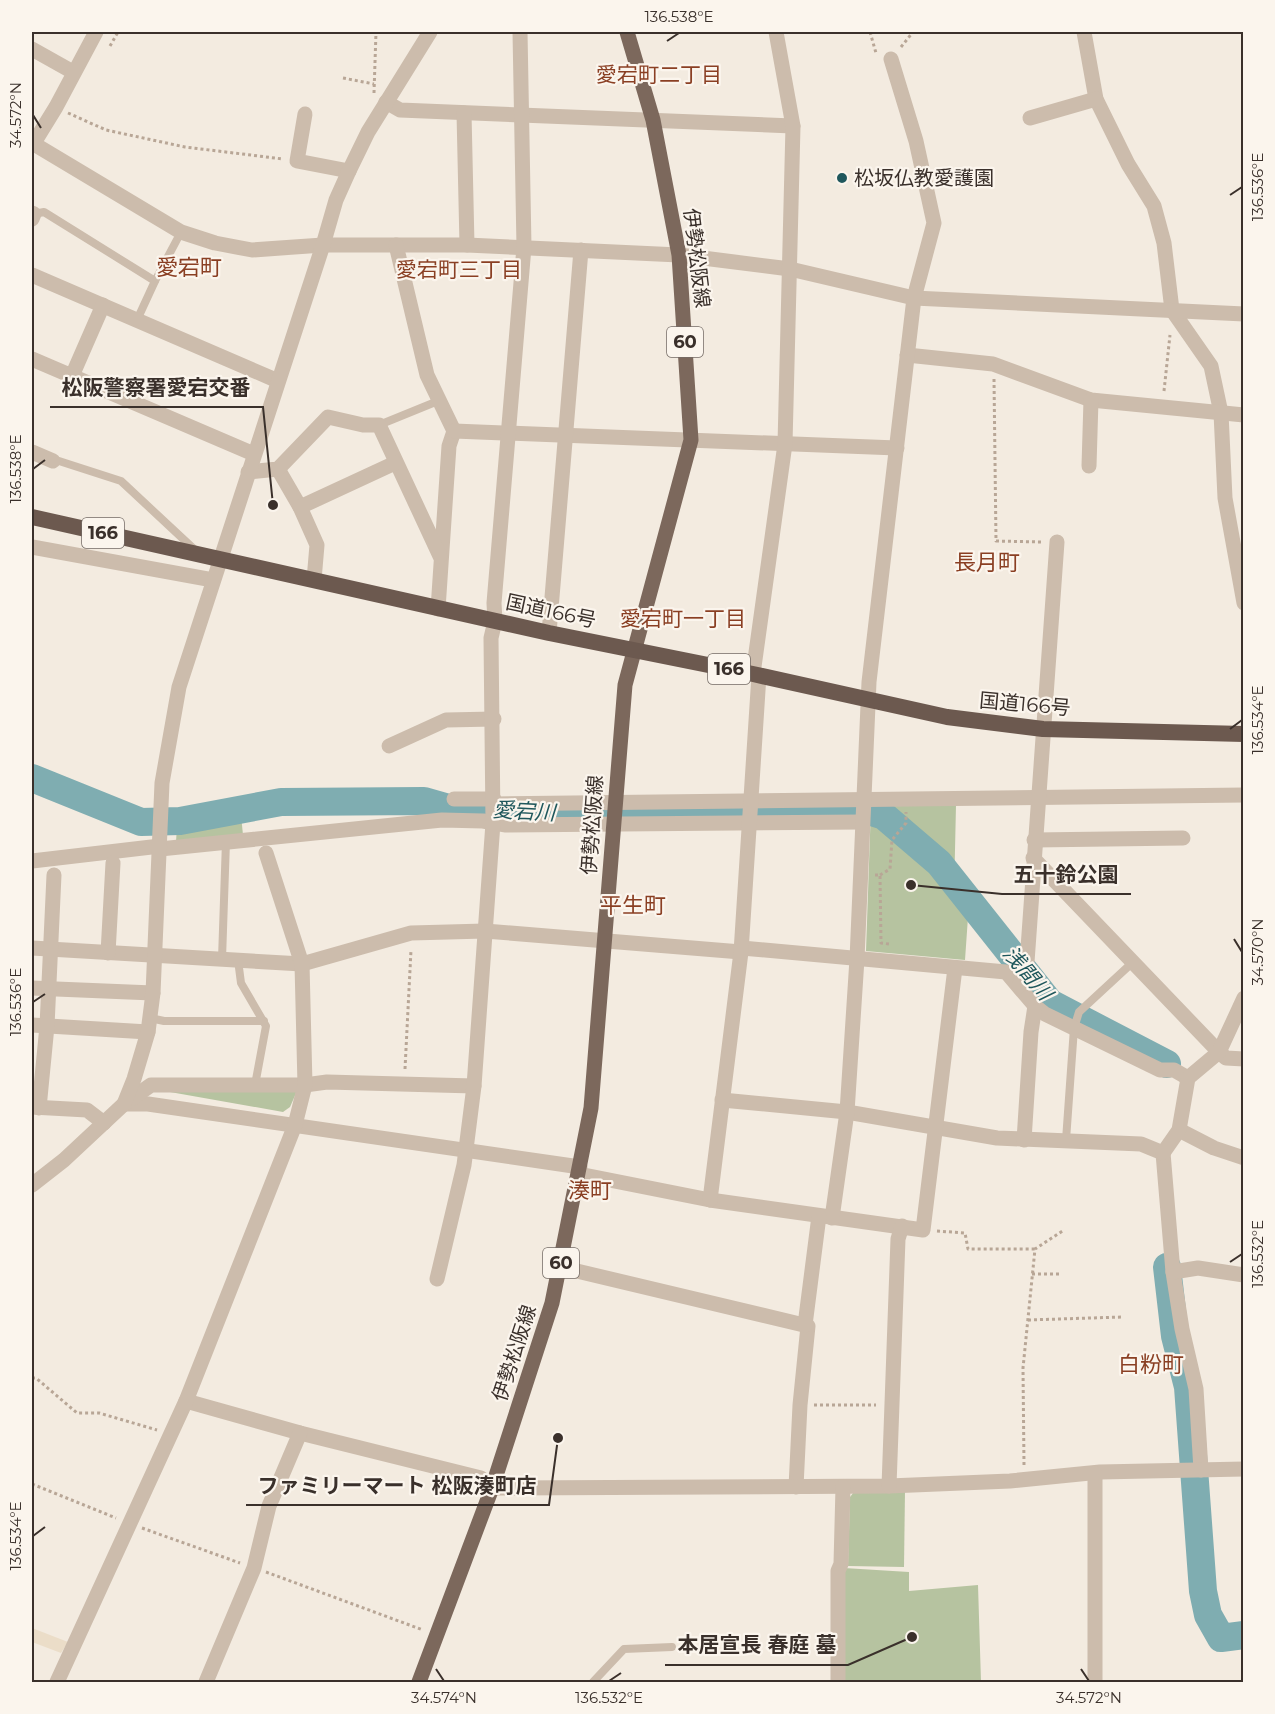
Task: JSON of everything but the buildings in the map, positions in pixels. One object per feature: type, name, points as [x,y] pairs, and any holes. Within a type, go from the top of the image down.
[{"type":"highway","name":"国道166号","points":[[32,517],[438,609],[634,651],[756,674],[948,717],[1043,729],[1244,734]]},
{"type":"main road","name":"伊勢松阪線","points":[[419,1683],[439,1636],[492,1488],[552,1304],[560,1268],[591,1108],[625,685],[691,440],[679,255],[652,120],[627,32]]},
{"type":"street","points":[[96,32],[33,145],[181,232],[215,243],[252,250],[323,245],[467,245],[679,255],[790,269],[914,298],[1244,314]]},
{"type":"street","points":[[124,1104],[149,1025],[153,993],[162,783],[175,706],[213,580],[336,200],[386,102],[430,32]]},
{"type":"street","points":[[437,1279],[467,1149],[474,1086],[494,810],[491,638],[495,621],[494,603],[524,247],[520,32]]},
{"type":"street","points":[[710,1200],[742,950],[756,674],[785,444],[793,126],[776,32]]},
{"type":"street","points":[[1084,32],[1096,99],[1128,164],[1154,206],[1164,243],[1172,310],[1210,366],[1221,413],[1225,498],[1244,603]]},
{"type":"street","points":[[32,49],[73,72]]},
{"type":"street","points":[[805,1325],[847,1112],[857,959],[868,699],[914,298],[934,223],[916,141],[891,59]]},
{"type":"street","points":[[1030,118],[1096,99]]},
{"type":"street","points":[[386,102],[400,110],[793,126]]},
{"type":"street","points":[[464,113],[467,245]]},
{"type":"street","points":[[305,114],[297,161],[349,171]]},
{"type":"street","points":[[396,245],[427,375],[454,431],[449,446],[438,609]]},
{"type":"street","points":[[549,633],[581,249]]},
{"type":"street","points":[[32,275],[278,381]]},
{"type":"street","points":[[72,376],[103,305]]},
{"type":"street","points":[[907,355],[993,364],[1090,400],[1244,415]]},
{"type":"street","points":[[32,359],[254,454]]},
{"type":"street","points":[[1089,466],[1090,400]]},
{"type":"street","points":[[248,472],[278,469],[328,417],[363,425],[379,425],[440,556]]},
{"type":"street","points":[[454,431],[897,448]]},
{"type":"street","points":[[32,452],[53,461]]},
{"type":"street","points":[[300,507],[395,463]]},
{"type":"street","points":[[278,469],[300,507],[317,545],[314,580]]},
{"type":"street","points":[[1019,986],[1027,962],[1057,542]]},
{"type":"street","points":[[32,547],[213,580]]},
{"type":"street","points":[[389,746],[446,720],[494,719]]},
{"type":"street","points":[[32,861],[160,843],[226,841],[442,820],[494,810],[616,802],[1244,795]]},
{"type":"street","points":[[454,799],[494,810],[615,823],[861,822]]},
{"type":"street","points":[[1034,840],[1183,838]]},
{"type":"street","points":[[57,1683],[186,1401],[296,1125],[305,1085],[302,964],[266,853]]},
{"type":"street","points":[[1033,858],[1219,1052],[1226,1058],[1244,1059]]},
{"type":"street","points":[[108,953],[113,863]]},
{"type":"street","points":[[54,875],[48,989],[39,1025],[35,1108],[87,1110],[104,1123]]},
{"type":"street","points":[[32,948],[302,964],[411,933],[485,931],[1006,972],[1035,1006],[1160,1070],[1174,1071],[1188,1078]]},
{"type":"street","points":[[124,1104],[148,1104],[467,1149],[710,1200],[923,1230],[938,1126],[955,968]]},
{"type":"street","points":[[32,988],[153,993]]},
{"type":"street","points":[[1196,1469],[1196,1389],[1182,1329],[1173,1272],[1163,1153],[1179,1130],[1188,1078],[1219,1052],[1244,999]]},
{"type":"street","points":[[1024,1140],[1031,1032],[1035,1006]]},
{"type":"street","points":[[39,1025],[149,1025]]},
{"type":"street","points":[[32,1185],[124,1104],[151,1085],[305,1085],[327,1082],[474,1086]]},
{"type":"street","points":[[722,1100],[847,1112],[997,1138],[1142,1144],[1163,1153]]},
{"type":"street","points":[[1179,1130],[1214,1148],[1244,1158]]},
{"type":"street","points":[[889,1485],[898,1239],[902,1227]]},
{"type":"street","points":[[560,1268],[808,1326],[800,1405],[796,1487]]},
{"type":"street","points":[[1173,1272],[1198,1268],[1244,1275]]},
{"type":"street","points":[[186,1401],[300,1433],[481,1478],[492,1488],[843,1487],[1196,1469],[1244,1470]]},
{"type":"street","points":[[206,1683],[254,1568],[269,1506],[300,1433]]},
{"type":"street","points":[[1095,1474],[1095,1683]]},
{"type":"street","points":[[838,1683],[838,1571],[841,1564],[843,1487]]},
{"type":"lane","points":[[32,215],[44,212],[155,281]]},
{"type":"lane","points":[[137,321],[181,232]]},
{"type":"lane","points":[[379,425],[438,401]]},
{"type":"lane","points":[[53,461],[121,482],[198,554]]},
{"type":"lane","points":[[226,841],[230,959],[266,1026],[255,1085]]},
{"type":"lane","points":[[1066,1140],[1074,1026],[1079,1012],[1132,963]]},
{"type":"lane","points":[[149,1025],[164,1021],[264,1021]]},
{"type":"lane","points":[[593,1683],[624,1649],[672,1647]]},
{"type":"path","points":[[110,46],[118,32]]},
{"type":"path","points":[[376,32],[374,98],[386,102]]},
{"type":"path","points":[[343,78],[374,84]]},
{"type":"path","points":[[56,107],[106,130],[185,147],[297,161]]},
{"type":"path","points":[[1162,408],[1172,310]]},
{"type":"path","points":[[993,364],[996,541],[1057,542]]},
{"type":"path","points":[[867,875],[880,875],[890,869],[892,840],[906,824]]},
{"type":"path","points":[[880,875],[881,943],[892,945]]},
{"type":"path","points":[[404,1083],[411,933]]},
{"type":"path","points":[[923,1230],[965,1233],[968,1249],[1035,1249],[1064,1230]]},
{"type":"path","points":[[1024,1479],[1023,1368],[1035,1249]]},
{"type":"path","points":[[1032,1274],[1061,1274]]},
{"type":"path","points":[[1028,1320],[1122,1317]]},
{"type":"path","points":[[32,1378],[36,1378],[77,1413],[99,1413],[132,1421],[170,1435]]},
{"type":"path","points":[[800,1405],[891,1405]]},
{"type":"path","points":[[32,1484],[130,1524],[439,1636]]},
{"type":"green space","points":[[956,805],[954,895],[968,917],[965,960],[866,951],[871,806]]},
{"type":"green space","points":[[241,815],[243,835],[176,842],[177,825]]},
{"type":"green space","points":[[297,1091],[290,1107],[283,1112],[170,1092]]},
{"type":"green space","points":[[905,1491],[904,1567],[848,1566],[850,1497],[854,1492]]},
{"type":"green space","points":[[844,1568],[909,1572],[909,1591],[978,1585],[981,1682],[844,1682]]},
{"type":"shaded area","points":[[32,1628],[68,1642],[61,1653],[32,1642]]},
{"type":"waterway","name":"愛宕川","points":[[32,778],[141,822],[180,821],[281,802],[424,801],[452,809],[485,809],[501,814],[865,810],[884,816],[939,863],[1050,1003],[1167,1064]]},
{"type":"waterway","points":[[1167,1267],[1175,1336],[1188,1387],[1203,1591],[1208,1615],[1221,1638],[1244,1635]]},
{"type":"place","name":"松坂仏教愛護園","points":[[842,178]]},
{"type":"place","name":"松阪警察署愛宕交番","points":[[273,505]]},
{"type":"place","name":"五十鈴公園","points":[[911,885]]},
{"type":"place","name":"ファミリーマート 松阪湊町店","points":[[558,1438]]},
{"type":"place","name":"本居宣長 春庭 墓","points":[[912,1637]]},
{"type":"district","name":"愛宕町二丁目","points":[[659,74]]},
{"type":"district","name":"愛宕町","points":[[189,267]]},
{"type":"district","name":"愛宕町三丁目","points":[[459,269]]},
{"type":"district","name":"長月町","points":[[987,562]]},
{"type":"district","name":"愛宕町一丁目","points":[[683,618]]},
{"type":"district","name":"平生町","points":[[633,905]]},
{"type":"district","name":"湊町","points":[[590,1190]]},
{"type":"district","name":"白粉町","points":[[1151,1364]]},
{"type":"water label","name":"浅間川","points":[[1028,973]]}]
